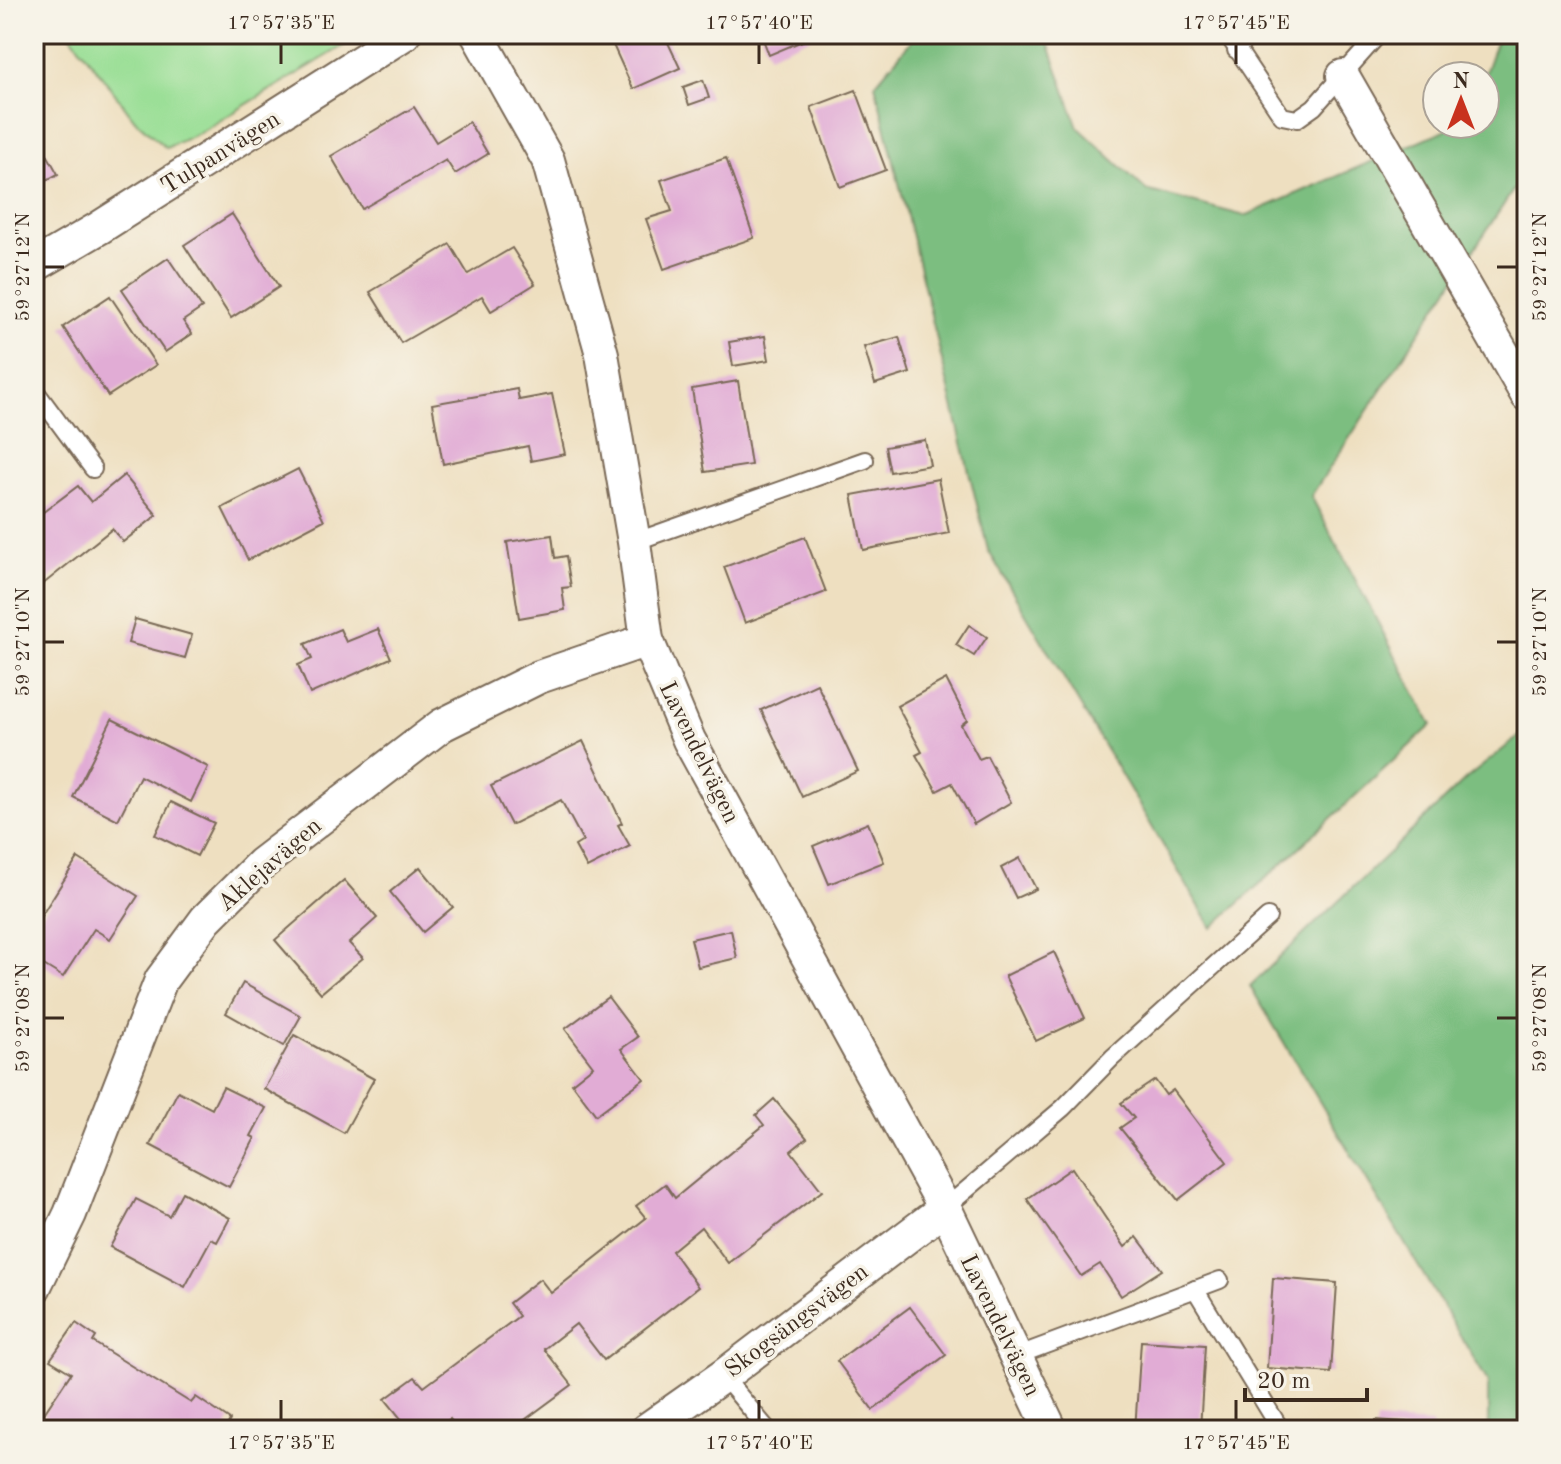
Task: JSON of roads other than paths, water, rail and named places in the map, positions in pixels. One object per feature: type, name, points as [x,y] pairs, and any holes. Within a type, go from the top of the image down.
[{"type":"street","name":"Tulpanvägen","points":[[34,266],[125,212],[404,34]]},
{"type":"street","name":"Lavendelvägen","points":[[477,34],[548,160],[602,354],[647,640],[689,740],[945,1208],[1049,1426]]},
{"type":"street","points":[[1343,76],[1527,395]]},
{"type":"street","name":"Aklejavägen","points":[[34,1288],[70,1214],[161,980],[206,919],[261,864],[442,725],[539,677],[647,640]]},
{"type":"street","name":"Skogsängsvägen","points":[[646,1430],[723,1376],[945,1208]]},
{"type":"lane","points":[[1227,34],[1282,116],[1297,119],[1314,107],[1379,34]]},
{"type":"lane","points":[[1236,50],[1250,34]]},
{"type":"lane","points":[[34,389],[93,469]]},
{"type":"lane","points":[[634,542],[865,460]]},
{"type":"lane","points":[[945,1208],[1063,1108],[1112,1058],[1268,917]]},
{"type":"lane","points":[[1016,1356],[1220,1280]]},
{"type":"lane","points":[[1195,1289],[1281,1430]]},
{"type":"lane","points":[[723,1376],[768,1430]]}]
